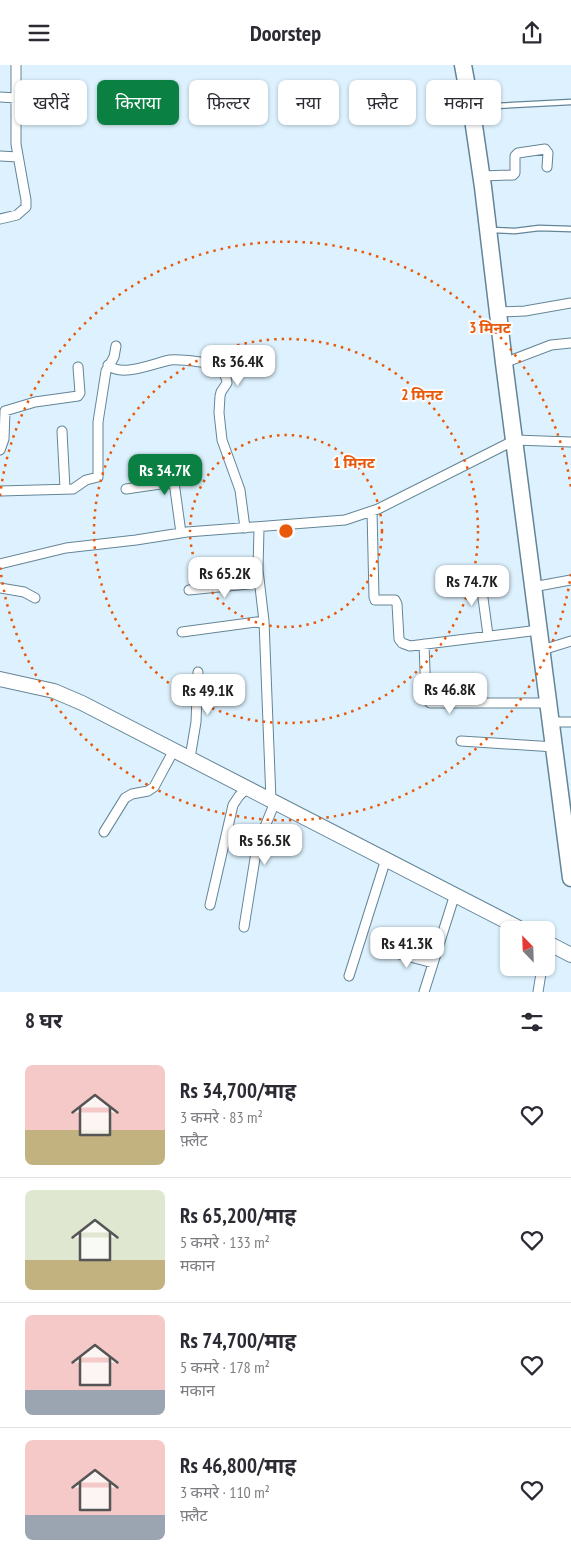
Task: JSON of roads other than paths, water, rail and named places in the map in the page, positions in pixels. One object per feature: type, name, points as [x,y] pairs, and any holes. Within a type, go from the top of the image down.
[{"type":"highway","points":[[462,65],[465,80]]},
{"type":"highway","points":[[474,125],[571,877]]},
{"type":"main road","points":[[0,679],[54,691],[190,758],[506,921]]},
{"type":"main road","points":[[555,947],[571,955]]},
{"type":"street","points":[[16,65],[16,80]]},
{"type":"street","points":[[0,97],[15,98]]},
{"type":"street","points":[[0,219],[17,215],[26,207],[16,144],[16,125]]},
{"type":"street","points":[[481,176],[513,175],[515,173],[516,154],[545,149],[548,151],[548,167]]},
{"type":"street","points":[[0,155],[18,157]]},
{"type":"street","points":[[498,312],[525,311],[571,303]]},
{"type":"street","points":[[504,363],[545,347],[571,343]]},
{"type":"street","points":[[0,491],[76,488],[83,482],[98,477],[98,422],[108,365],[114,357],[116,346]]},
{"type":"street","points":[[108,365],[116,370],[170,361],[210,363],[214,364],[226,375],[227,383],[220,396],[221,435],[240,491],[245,528]]},
{"type":"street","points":[[0,450],[4,439],[6,411],[35,402],[78,396],[80,393],[78,367]]},
{"type":"street","points":[[62,431],[66,489]]},
{"type":"street","points":[[0,563],[66,548],[181,533],[345,520],[372,511],[515,440],[571,442]]},
{"type":"street","points":[[126,489],[174,482],[181,533]]},
{"type":"street","points":[[372,511],[375,600],[395,600],[397,603],[399,639],[402,643],[410,646],[539,630]]},
{"type":"street","points":[[244,927],[257,846],[273,801],[264,621],[258,583],[259,528]]},
{"type":"street","points":[[480,576],[488,635]]},
{"type":"street","points":[[533,587],[571,580]]},
{"type":"street","points":[[189,591],[258,583]]},
{"type":"street","points":[[0,588],[24,592],[35,598]]},
{"type":"street","points":[[182,632],[264,621]]},
{"type":"street","points":[[542,650],[571,641]]},
{"type":"street","points":[[424,644],[426,699],[430,703],[549,703]]},
{"type":"street","points":[[190,758],[196,722],[198,672]]},
{"type":"street","points":[[552,722],[571,721]]},
{"type":"street","points":[[461,741],[555,747]]},
{"type":"street","points":[[104,832],[125,798],[132,794],[148,791],[154,787],[174,750]]},
{"type":"street","points":[[210,905],[233,805],[247,788]]},
{"type":"street","points":[[349,977],[386,859]]},
{"type":"street","points":[[424,992],[455,894]]},
{"type":"street","points":[[388,951],[433,963]]},
{"type":"street","points":[[538,992],[541,976]]},
{"type":"lane","points":[[501,106],[571,102]]},
{"type":"lane","points":[[488,230],[571,229]]}]
